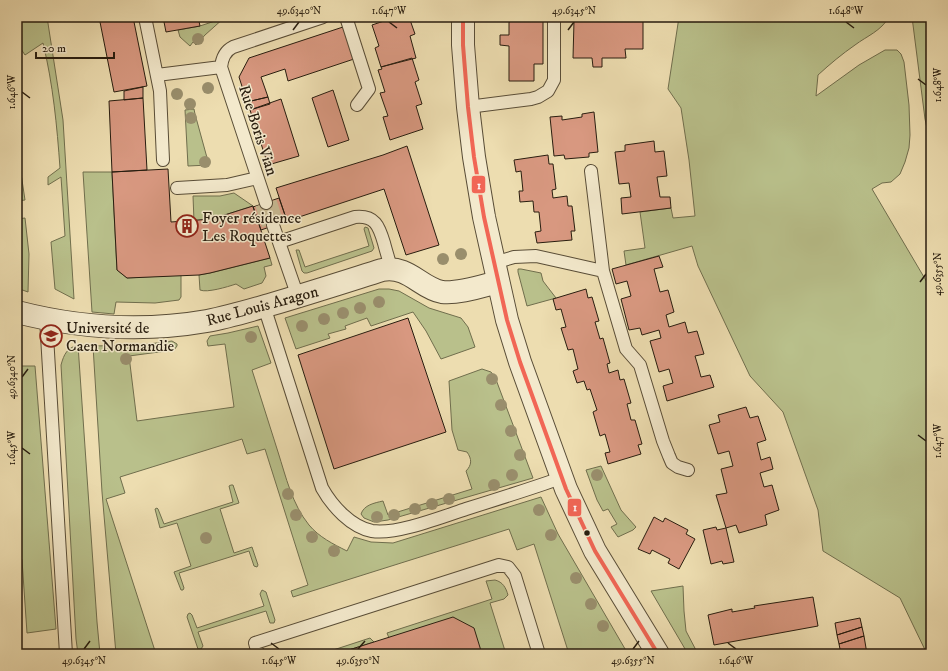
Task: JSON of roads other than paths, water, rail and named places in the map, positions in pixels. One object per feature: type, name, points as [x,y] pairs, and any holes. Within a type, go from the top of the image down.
[{"type":"street","points":[[463,17],[463,45],[470,135],[480,196],[507,320],[520,362],[562,478],[595,551],[658,654]]},
{"type":"street","points":[[391,268],[402,271],[433,289],[443,292],[464,290],[496,272]]},
{"type":"street","name":"Rue Louis Aragon","points":[[17,312],[55,321],[92,326],[148,327],[190,324],[226,317],[298,297],[391,268]]},
{"type":"lane","points":[[145,17],[160,91],[163,160]]},
{"type":"lane","points":[[157,75],[221,67],[222,58],[227,51],[233,47],[323,17]]},
{"type":"lane","points":[[346,17],[368,89],[357,105]]},
{"type":"lane","points":[[468,107],[531,99],[548,91],[554,80],[554,17]]},
{"type":"lane","name":"Rue Boris Vian","points":[[221,67],[266,203]]},
{"type":"lane","points":[[591,171],[603,271],[626,348],[640,365],[663,441],[672,463],[678,467],[688,470]]},
{"type":"lane","points":[[177,188],[227,185],[257,178]]},
{"type":"lane","points":[[279,242],[355,217],[367,217],[377,225],[391,268]]},
{"type":"lane","points":[[273,226],[298,297]]},
{"type":"lane","points":[[496,272],[514,257],[536,256],[603,271]]},
{"type":"lane","points":[[264,306],[322,488],[340,511],[364,529],[380,532],[417,525],[562,478]]},
{"type":"lane","points":[[55,321],[66,654]]},
{"type":"lane","points":[[258,654],[255,643],[499,564],[508,567],[515,576],[539,654]]},
{"type":"tunnel","points":[[266,203],[273,225]]},
{"type":"place","name":"Foyer résidence Les Roquettes","points":[[187,226]]},
{"type":"place","name":"Université de Caen Normandie","points":[[51,336]]}]
